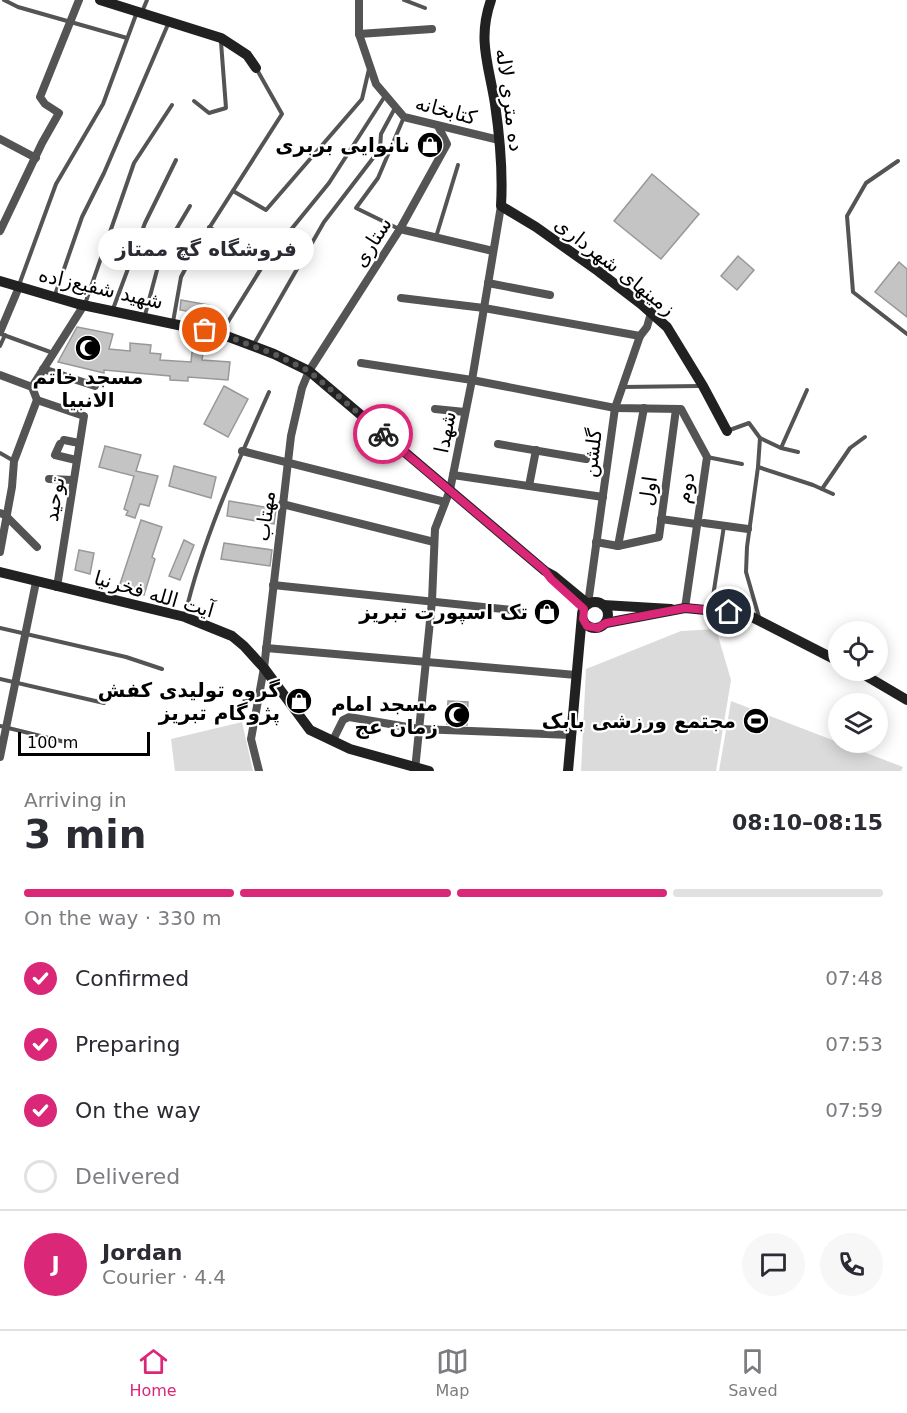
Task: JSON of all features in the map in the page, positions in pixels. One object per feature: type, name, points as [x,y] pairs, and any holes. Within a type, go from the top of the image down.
[{"type":"street","points":[[1,228],[59,113],[45,104],[40,97],[79,0]]},
{"type":"street","points":[[100,0],[220,38],[247,55],[256,68]]},
{"type":"street","name":"کتابخانه","points":[[359,0],[359,34],[376,84],[404,117],[499,140]]},
{"type":"street","name":"ده متری لاله","points":[[491,0],[484,26],[484,44],[499,140],[501,206]]},
{"type":"street","points":[[359,34],[432,30]]},
{"type":"street","name":"ستاری","points":[[309,371],[400,229],[447,144],[438,126]]},
{"type":"street","points":[[0,139],[36,158]]},
{"type":"street","name":"شهدا","points":[[415,769],[432,601],[435,529],[450,490],[472,380],[501,206]]},
{"type":"street","name":"زمینهای شهرداری","points":[[501,206],[536,227],[598,271],[667,327],[727,431]]},
{"type":"street","points":[[400,229],[493,250]]},
{"type":"street","name":"شهید شفیع‌زاده","points":[[0,281],[84,305],[221,334],[309,371],[545,571],[554,576],[585,609]]},
{"type":"street","points":[[488,283],[550,295]]},
{"type":"street","points":[[2,334],[19,287]]},
{"type":"street","points":[[401,298],[484,308],[640,336]]},
{"type":"street","points":[[32,387],[84,305]]},
{"type":"street","name":"گلشن","points":[[585,609],[615,408],[640,336],[647,327],[651,313]]},
{"type":"street","points":[[361,363],[472,380],[615,408],[676,409]]},
{"type":"street","points":[[43,369],[95,386]]},
{"type":"street","name":"مهتاب","points":[[259,771],[251,739],[264,668],[287,463],[296,410],[309,371]]},
{"type":"street","points":[[0,375],[32,387],[37,400],[14,461],[12,487],[3,514],[0,552]]},
{"type":"street","name":"توحید","points":[[37,400],[84,416],[57,587]]},
{"type":"street","points":[[596,542],[618,546],[644,408]]},
{"type":"street","points":[[435,409],[465,412]]},
{"type":"street","name":"دوم","points":[[676,409],[681,409],[707,457],[700,524],[683,609]]},
{"type":"street","name":"اول","points":[[618,546],[659,537],[676,409]]},
{"type":"street","points":[[76,460],[55,455],[62,442],[79,443]]},
{"type":"street","points":[[498,444],[586,459]]},
{"type":"street","points":[[530,486],[536,450]]},
{"type":"street","points":[[242,451],[445,502]]},
{"type":"street","points":[[453,475],[603,497]]},
{"type":"street","points":[[49,479],[73,480]]},
{"type":"street","points":[[282,504],[434,542]]},
{"type":"street","points":[[3,514],[37,547]]},
{"type":"street","points":[[661,519],[748,529]]},
{"type":"street","name":"آیت الله فخرنیا","points":[[0,572],[184,617],[231,636],[244,646],[264,668],[310,730],[350,749],[415,769],[429,771]]},
{"type":"street","points":[[0,757],[3,727],[36,582]]},
{"type":"street","points":[[273,585],[521,611]]},
{"type":"street","points":[[568,771],[577,659],[585,609],[596,602],[603,605],[746,614],[828,655]]},
{"type":"street","points":[[603,605],[608,615],[606,623]]},
{"type":"street","points":[[585,609],[585,623],[598,628],[606,623],[683,609]]},
{"type":"street","points":[[577,659],[591,627]]},
{"type":"street","points":[[266,648],[576,675]]},
{"type":"street","points":[[875,681],[907,700]]},
{"type":"street","points":[[333,740],[343,720],[350,717],[419,729],[571,735]]},
{"type":"lane","points":[[4,0],[18,7],[126,38]]},
{"type":"lane","points":[[19,287],[56,184],[103,104],[126,38],[147,0]]},
{"type":"lane","points":[[404,0],[425,8]]},
{"type":"lane","points":[[54,297],[82,217],[104,173],[169,22]]},
{"type":"lane","points":[[194,101],[209,113],[226,108],[220,38]]},
{"type":"lane","points":[[232,191],[266,210],[362,99],[370,66]]},
{"type":"lane","points":[[173,322],[181,278],[209,227],[282,114],[256,68]]},
{"type":"lane","points":[[221,334],[264,263],[329,183],[386,95]]},
{"type":"lane","points":[[84,305],[134,163],[172,105]]},
{"type":"lane","points":[[253,346],[324,222],[380,149],[381,134],[395,107]]},
{"type":"lane","points":[[400,229],[356,208],[378,178],[404,117]]},
{"type":"lane","points":[[112,311],[145,223],[176,160]]},
{"type":"lane","points":[[897,161],[866,183],[846,216],[853,292],[907,334]]},
{"type":"lane","points":[[436,237],[458,165]]},
{"type":"lane","points":[[144,318],[161,255],[190,206]]},
{"type":"lane","points":[[209,227],[264,263]]},
{"type":"lane","points":[[0,346],[2,334],[53,353]]},
{"type":"lane","points":[[622,387],[703,386]]},
{"type":"lane","points":[[781,448],[807,390]]},
{"type":"lane","points":[[184,617],[194,574],[242,451],[269,392]]},
{"type":"lane","points":[[727,431],[749,423],[760,438],[781,448],[798,452]]},
{"type":"lane","points":[[822,489],[850,448],[865,437]]},
{"type":"lane","points":[[760,438],[758,467],[748,529],[747,573],[760,621]]},
{"type":"lane","points":[[0,453],[14,461]]},
{"type":"lane","points":[[707,457],[742,464]]},
{"type":"lane","points":[[758,467],[833,494]]},
{"type":"lane","points":[[711,610],[724,526]]},
{"type":"lane","points":[[0,628],[126,657],[162,669]]},
{"type":"lane","points":[[0,679],[104,703]]},
{"type":"lane","points":[[3,727],[73,744]]},
{"type":"shaded area","points":[[716,629],[731,680],[716,771],[581,771],[586,669],[681,631]]},
{"type":"shaded area","name":"مجتمع ورزشی بابک","points":[[731,701],[828,738],[828,753],[867,753],[903,767],[901,771],[719,771]]},
{"type":"shaded area","points":[[242,722],[253,771],[175,771],[171,739]]},
{"type":"building","points":[[652,174],[699,214],[661,259],[614,221]]},
{"type":"building","points":[[738,256],[754,270],[737,290],[721,276]]},
{"type":"building","points":[[899,262],[907,269],[907,317],[875,292]]},
{"type":"building","points":[[181,300],[209,305],[207,315],[180,310]]},
{"type":"building","points":[[77,327],[113,334],[109,349],[130,351],[130,343],[151,345],[150,353],[161,354],[160,360],[191,362],[192,352],[203,353],[202,360],[230,362],[228,380],[188,377],[188,381],[170,380],[170,376],[104,370],[104,373],[58,362]]},
{"type":"building","points":[[224,386],[248,399],[228,437],[204,424]]},
{"type":"building","points":[[105,446],[141,455],[136,471],[158,476],[149,506],[140,504],[135,518],[126,515],[128,511],[124,509],[134,476],[99,467]]},
{"type":"building","points":[[174,466],[216,477],[211,498],[169,486]]},
{"type":"building","points":[[229,501],[276,509],[274,524],[227,516]]},
{"type":"building","points":[[141,520],[162,527],[152,557],[155,559],[144,595],[119,587]]},
{"type":"building","points":[[184,540],[194,545],[180,580],[169,576]]},
{"type":"building","points":[[224,543],[272,550],[270,566],[221,559]]},
{"type":"building","points":[[79,550],[94,553],[90,574],[75,570]]},
{"type":"building","name":"مسجد امام زمان عج","points":[[448,701],[468,702],[467,725],[447,724]]},
{"type":"way so far","points":[[205,330],[274,354],[309,371],[383,434]]},
{"type":"place","name":"نانوایی بربری","points":[[430,145]]},
{"type":"place","name":"فروشگاه گچ ممتاز","points":[[205,330]]},
{"type":"place","name":"مسجد خاتم الانبیا","points":[[88,348]]},
{"type":"place","name":"تک اسپورت تبریز","points":[[547,612]]},
{"type":"place","name":"گروه تولیدی کفش پژوگام تبریز","points":[[299,701]]},
{"type":"place","name":"مسجد امام زمان عج","points":[[457,715]]},
{"type":"place","name":"مجتمع ورزشی بابک","points":[[756,721]]},
{"type":"route","points":[[383,434],[545,571],[584,609],[582,615],[587,626],[598,628],[606,623],[637,619],[685,608],[729,612]]}]
